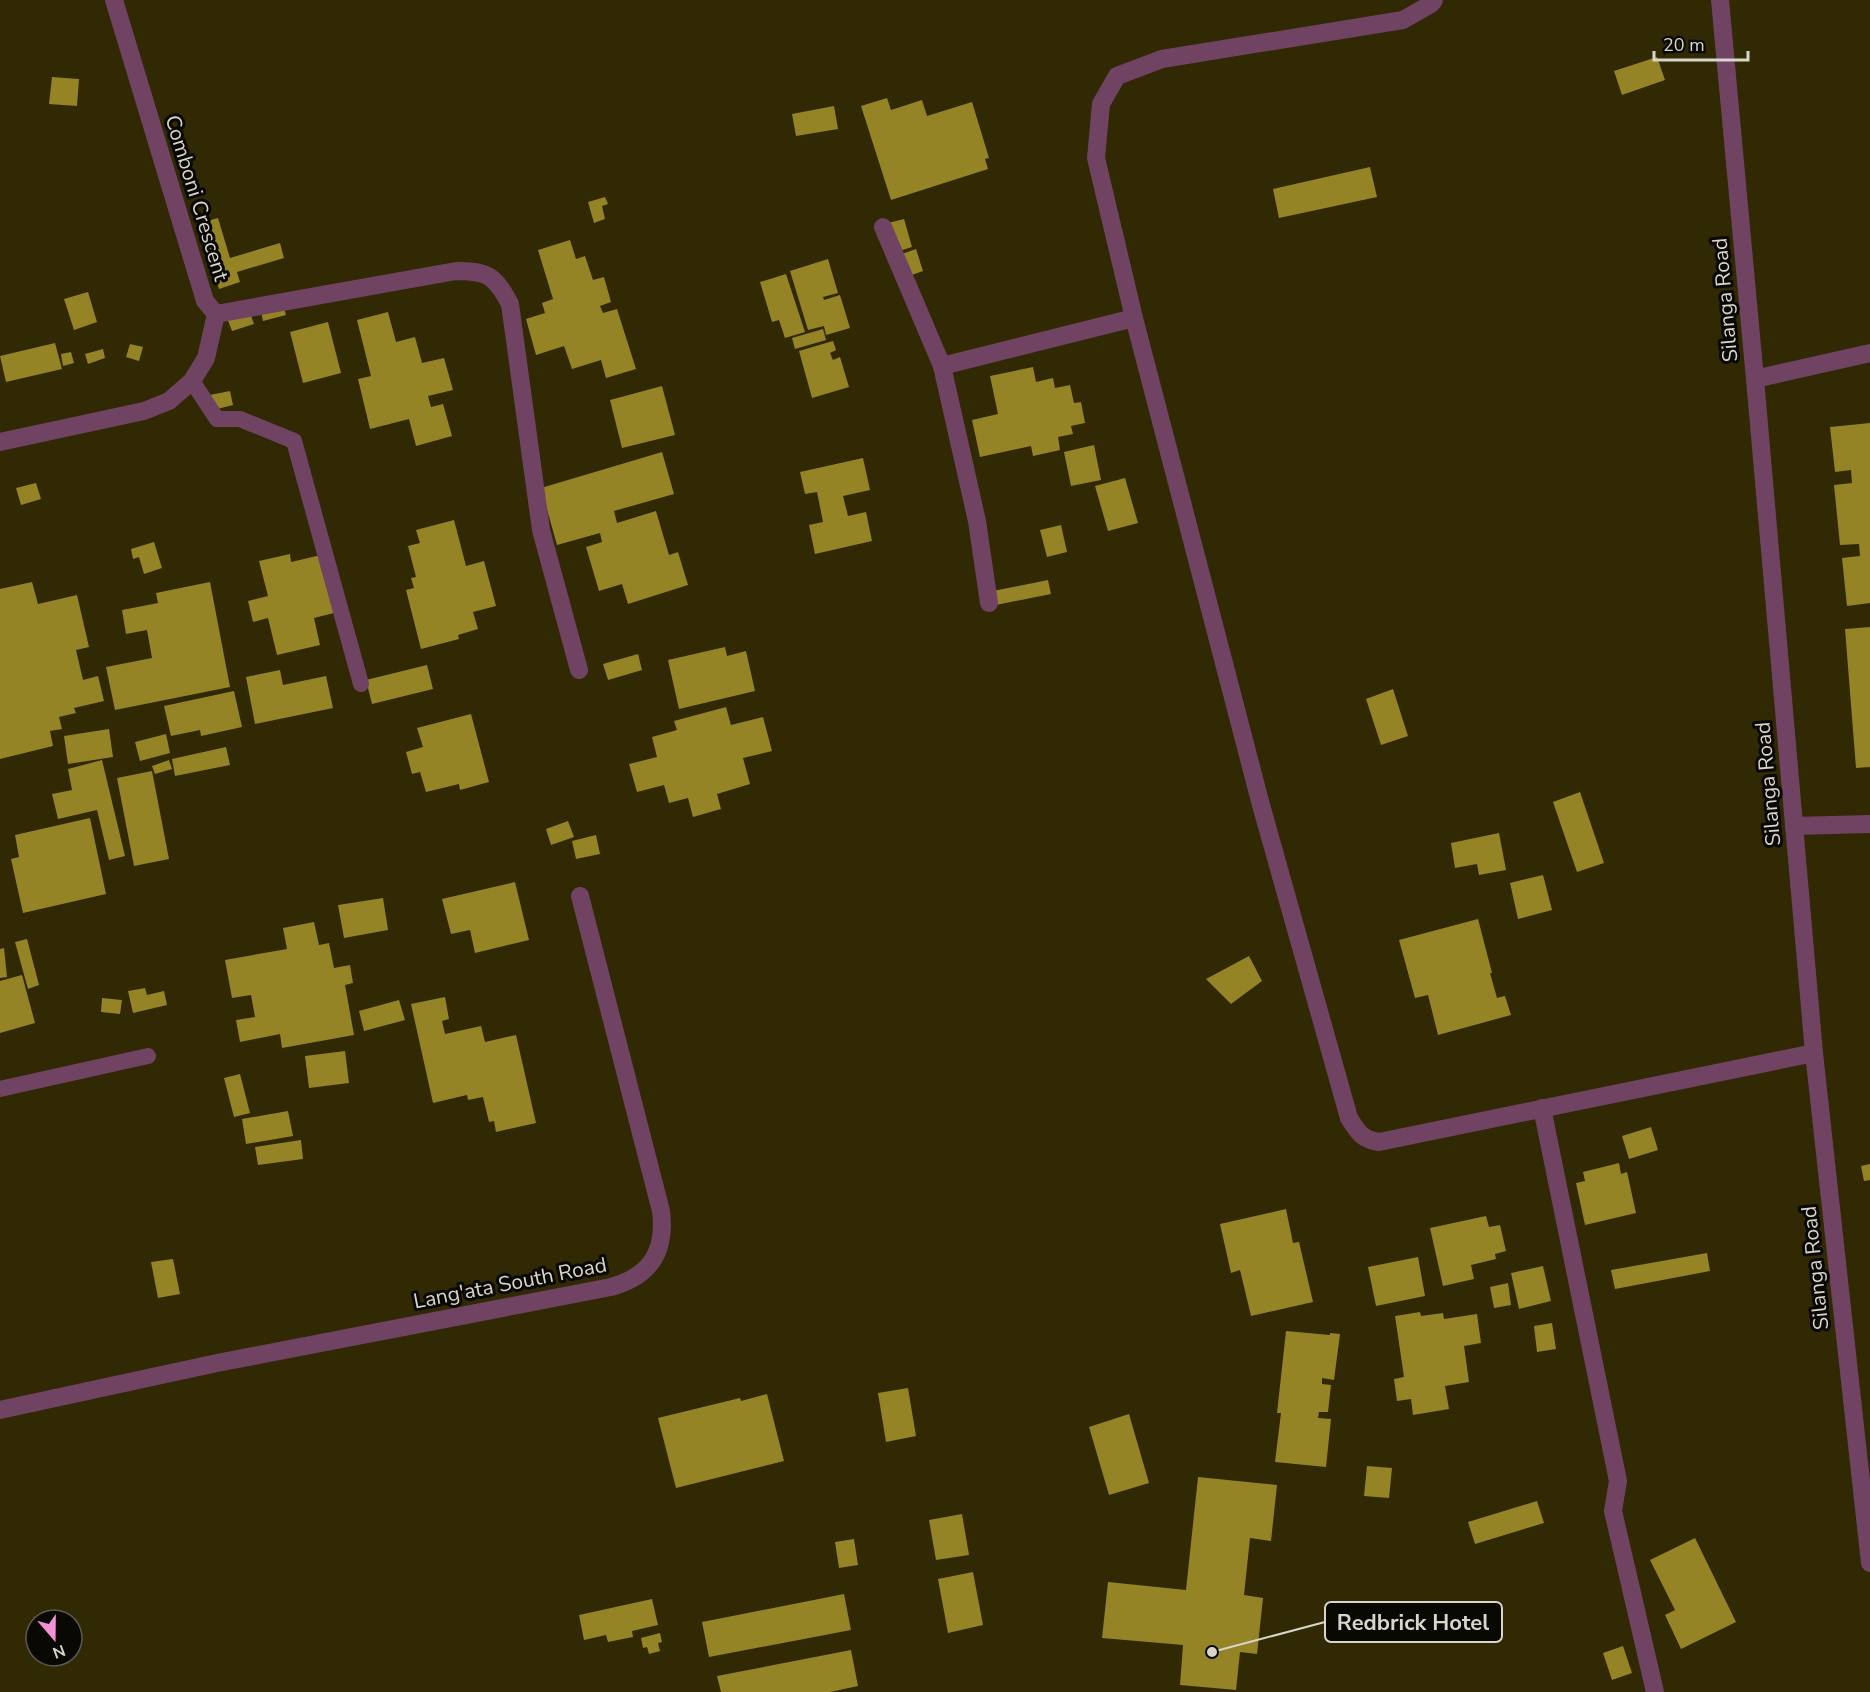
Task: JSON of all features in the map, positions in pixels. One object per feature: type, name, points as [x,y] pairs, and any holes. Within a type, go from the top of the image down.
[{"type":"street","name":"Comboni Crescent","points":[[0,442],[144,411],[169,401],[192,381],[206,358],[216,314],[205,302],[114,0]]},
{"type":"street","points":[[1434,0],[1403,20],[1162,59],[1117,76],[1101,104],[1096,158],[1134,318],[1261,805],[1349,1118],[1359,1134],[1369,1140],[1379,1142],[1814,1053]]},
{"type":"street","name":"Silanga Road","points":[[1720,0],[1814,1053],[1870,1563]]},
{"type":"street","points":[[883,227],[942,366],[976,521],[989,603]]},
{"type":"street","points":[[216,314],[456,272],[476,271],[501,286],[510,304],[541,530],[579,670]]},
{"type":"street","points":[[942,366],[1134,318]]},
{"type":"street","points":[[1755,379],[1870,353]]},
{"type":"street","points":[[1794,826],[1870,824]]},
{"type":"street","name":"Lang'ata South Road","points":[[0,1410],[217,1363],[611,1287],[640,1274],[652,1262],[660,1246],[664,1229],[662,1211],[580,896]]},
{"type":"street","points":[[1542,1108],[1618,1481],[1613,1511],[1655,1692]]},
{"type":"lane","points":[[192,381],[217,419],[240,419],[294,441],[361,684]]},
{"type":"lane","points":[[0,1089],[148,1056]]},
{"type":"shaded area","points":[[0,0],[1870,0],[1870,1692],[0,1692]]},
{"type":"building","points":[[1657,57],[1665,80],[1622,95],[1614,71]]},
{"type":"building","points":[[52,77],[79,79],[77,106],[49,104]]},
{"type":"building","points":[[887,98],[891,110],[922,100],[927,116],[972,102],[989,158],[985,159],[988,169],[891,200],[861,106]]},
{"type":"building","points":[[834,106],[838,129],[796,136],[792,114]]},
{"type":"building","points":[[1370,167],[1377,197],[1279,218],[1273,189]]},
{"type":"building","points":[[605,197],[608,204],[602,206],[605,219],[594,223],[588,202]]},
{"type":"building","points":[[218,218],[230,258],[280,243],[284,258],[237,272],[240,282],[219,289],[200,223]]},
{"type":"building","points":[[904,219],[912,247],[896,252],[888,223]]},
{"type":"building","points":[[570,240],[576,259],[585,256],[593,280],[604,277],[611,302],[600,306],[603,313],[617,309],[636,369],[606,378],[601,360],[572,369],[564,346],[536,355],[526,319],[545,313],[542,303],[553,299],[538,250]]},
{"type":"building","points":[[916,249],[923,271],[906,277],[899,255]]},
{"type":"building","points":[[828,259],[838,293],[823,297],[824,300],[840,295],[850,328],[826,335],[824,326],[808,330],[790,271]]},
{"type":"building","points":[[786,274],[805,332],[785,338],[779,320],[772,322],[760,282]]},
{"type":"building","points":[[88,292],[97,322],[74,330],[64,299]]},
{"type":"building","points":[[283,305],[286,315],[263,321],[261,311]]},
{"type":"building","points":[[249,310],[254,324],[232,331],[227,318]]},
{"type":"building","points":[[388,312],[396,342],[415,337],[422,363],[444,358],[453,390],[428,396],[431,407],[443,404],[452,436],[416,446],[409,419],[370,429],[358,379],[371,376],[357,320]]},
{"type":"building","points":[[328,322],[341,373],[303,383],[290,332]]},
{"type":"building","points":[[823,329],[826,340],[795,349],[792,338]]},
{"type":"building","points":[[833,341],[836,350],[830,353],[833,360],[840,357],[849,387],[812,398],[799,351]]},
{"type":"building","points":[[55,343],[62,369],[6,382],[0,356]]},
{"type":"building","points":[[130,344],[143,347],[139,361],[126,357]]},
{"type":"building","points":[[103,349],[105,358],[88,364],[85,354]]},
{"type":"building","points":[[71,352],[74,363],[63,366],[61,354]]},
{"type":"building","points":[[1033,367],[1036,382],[1053,378],[1055,388],[1070,385],[1074,403],[1081,402],[1085,423],[1071,426],[1073,434],[1058,437],[1060,450],[1033,456],[1031,446],[980,457],[972,420],[998,414],[990,376]]},
{"type":"building","points":[[662,386],[675,435],[622,448],[610,400]]},
{"type":"building","points":[[230,391],[233,405],[213,410],[210,395]]},
{"type":"building","points":[[1870,423],[1870,603],[1847,606],[1842,558],[1860,556],[1859,544],[1840,545],[1834,485],[1852,483],[1851,470],[1835,472],[1830,427]]},
{"type":"building","points":[[1094,445],[1101,480],[1071,486],[1064,452]]},
{"type":"building","points":[[662,452],[674,494],[614,511],[617,523],[656,511],[669,555],[678,552],[688,585],[628,604],[622,584],[599,591],[586,547],[602,542],[600,533],[557,545],[541,488]]},
{"type":"building","points":[[863,458],[870,490],[843,496],[848,516],[866,512],[872,541],[815,554],[809,525],[823,522],[817,492],[805,494],[800,472]]},
{"type":"building","points":[[1125,478],[1138,523],[1108,531],[1095,486]]},
{"type":"building","points":[[36,483],[41,499],[21,505],[16,488]]},
{"type":"building","points":[[454,520],[466,566],[484,561],[496,606],[473,612],[478,629],[458,635],[459,639],[421,649],[406,590],[414,588],[411,578],[416,577],[408,546],[420,543],[416,530]]},
{"type":"building","points":[[1061,525],[1067,552],[1047,557],[1040,530]]},
{"type":"building","points":[[154,542],[162,568],[144,574],[139,557],[133,559],[131,549]]},
{"type":"building","points":[[290,554],[291,562],[321,555],[334,613],[314,618],[320,645],[277,655],[268,618],[253,622],[248,601],[268,596],[259,561]]},
{"type":"building","points":[[1048,580],[1051,594],[996,605],[993,591]]},
{"type":"building","points":[[32,582],[38,604],[77,595],[89,647],[76,650],[83,680],[98,676],[104,701],[74,708],[76,713],[59,717],[62,729],[50,731],[53,746],[0,759],[0,589]]},
{"type":"building","points":[[210,582],[230,687],[115,710],[106,667],[152,658],[147,630],[126,634],[122,610],[158,603],[156,593]]},
{"type":"building","points":[[1870,627],[1870,767],[1856,768],[1845,629]]},
{"type":"building","points":[[725,647],[727,656],[746,651],[755,691],[679,709],[668,660]]},
{"type":"building","points":[[638,654],[642,670],[608,680],[603,664]]},
{"type":"building","points":[[427,665],[433,689],[372,704],[366,680]]},
{"type":"building","points":[[280,670],[283,685],[326,676],[333,708],[255,724],[246,677]]},
{"type":"building","points":[[1393,689],[1408,736],[1381,745],[1366,699]]},
{"type":"building","points":[[234,691],[242,727],[201,736],[200,730],[171,736],[164,706]]},
{"type":"building","points":[[726,707],[731,725],[763,717],[772,751],[743,758],[750,784],[717,794],[721,809],[693,817],[688,798],[669,803],[664,785],[637,792],[629,764],[657,757],[652,737],[677,730],[674,721]]},
{"type":"building","points":[[471,714],[489,782],[460,790],[459,784],[426,792],[420,772],[412,774],[406,752],[423,747],[417,728]]},
{"type":"building","points":[[109,729],[113,757],[68,764],[64,736]]},
{"type":"building","points":[[166,734],[170,753],[140,761],[135,742]]},
{"type":"building","points":[[226,747],[230,765],[175,776],[172,759]]},
{"type":"building","points":[[102,760],[125,856],[109,860],[97,810],[58,819],[52,794],[72,790],[68,769]]},
{"type":"building","points":[[169,760],[172,769],[155,774],[152,766]]},
{"type":"building","points":[[152,771],[169,859],[134,866],[117,778]]},
{"type":"building","points":[[1580,792],[1604,863],[1577,872],[1553,802]]},
{"type":"building","points":[[90,818],[106,894],[23,913],[11,859],[19,857],[15,835]]},
{"type":"building","points":[[568,821],[574,837],[551,845],[546,829]]},
{"type":"building","points":[[1499,833],[1506,870],[1479,875],[1477,864],[1455,868],[1451,843]]},
{"type":"building","points":[[596,835],[600,854],[576,859],[572,841]]},
{"type":"building","points":[[1543,875],[1552,910],[1518,919],[1510,883]]},
{"type":"building","points":[[515,882],[529,940],[475,953],[470,930],[451,934],[442,899]]},
{"type":"building","points":[[383,898],[388,930],[344,938],[338,905]]},
{"type":"building","points":[[1478,919],[1497,998],[1505,996],[1511,1015],[1438,1035],[1428,995],[1415,998],[1399,940]]},
{"type":"building","points":[[314,922],[319,945],[329,943],[334,968],[350,965],[353,983],[345,985],[354,1035],[282,1048],[280,1034],[240,1042],[236,1020],[255,1017],[251,995],[232,998],[225,960],[287,949],[283,928]]},
{"type":"building","points":[[27,939],[39,985],[28,989],[15,942]]},
{"type":"building","points":[[4,948],[7,977],[0,978],[0,949]]},
{"type":"building","points":[[1249,956],[1262,981],[1231,1004],[1206,979]]},
{"type":"building","points":[[22,975],[35,1023],[0,1033],[0,981]]},
{"type":"building","points":[[145,988],[147,995],[164,991],[167,1005],[133,1013],[128,991]]},
{"type":"building","points":[[445,997],[449,1019],[442,1021],[445,1034],[481,1026],[485,1042],[516,1035],[536,1123],[496,1132],[494,1121],[489,1122],[483,1097],[468,1100],[467,1095],[433,1103],[411,1004]]},
{"type":"building","points":[[102,998],[122,1000],[120,1014],[101,1012]]},
{"type":"building","points":[[399,1000],[405,1020],[364,1031],[359,1011]]},
{"type":"building","points":[[345,1051],[349,1083],[309,1088],[305,1056]]},
{"type":"building","points":[[240,1074],[250,1113],[234,1117],[224,1078]]},
{"type":"building","points":[[288,1111],[293,1136],[246,1144],[242,1119]]},
{"type":"building","points":[[1651,1127],[1658,1150],[1629,1159],[1622,1136]]},
{"type":"building","points":[[301,1140],[303,1159],[258,1165],[255,1147]]},
{"type":"building","points":[[1619,1163],[1621,1174],[1627,1172],[1636,1213],[1585,1225],[1576,1183],[1585,1181],[1583,1172]]},
{"type":"building","points":[[1870,1164],[1870,1180],[1864,1181],[1861,1166]]},
{"type":"building","points":[[1286,1209],[1293,1243],[1299,1242],[1313,1302],[1251,1316],[1240,1270],[1231,1273],[1220,1224]]},
{"type":"building","points":[[1486,1216],[1489,1227],[1500,1225],[1506,1251],[1495,1254],[1496,1259],[1471,1265],[1474,1279],[1443,1286],[1430,1228]]},
{"type":"building","points":[[1707,1253],[1710,1271],[1615,1289],[1611,1270]]},
{"type":"building","points":[[1418,1257],[1425,1296],[1376,1306],[1368,1267]]},
{"type":"building","points":[[173,1259],[180,1294],[158,1298],[151,1262]]},
{"type":"building","points":[[1543,1266],[1551,1301],[1519,1309],[1511,1273]]},
{"type":"building","points":[[1508,1283],[1511,1305],[1494,1308],[1490,1287]]},
{"type":"building","points":[[1420,1312],[1421,1316],[1443,1313],[1444,1319],[1477,1314],[1481,1343],[1464,1346],[1469,1382],[1445,1386],[1449,1409],[1413,1415],[1411,1399],[1397,1401],[1394,1379],[1404,1377],[1395,1316]]},
{"type":"building","points":[[1552,1323],[1556,1349],[1537,1352],[1534,1326]]},
{"type":"building","points":[[1286,1331],[1340,1334],[1334,1380],[1322,1378],[1322,1384],[1331,1385],[1328,1412],[1319,1412],[1318,1418],[1331,1419],[1326,1467],[1275,1462],[1281,1413],[1277,1413]]},
{"type":"building","points":[[908,1388],[916,1436],[886,1442],[878,1393]]},
{"type":"building","points":[[767,1394],[784,1461],[676,1488],[658,1418],[740,1398],[741,1401]]},
{"type":"building","points":[[1129,1414],[1149,1483],[1109,1495],[1089,1427]]},
{"type":"building","points":[[1367,1466],[1392,1468],[1389,1498],[1364,1496]]},
{"type":"building","points":[[1198,1477],[1277,1485],[1271,1541],[1250,1538],[1244,1595],[1263,1598],[1257,1654],[1240,1652],[1236,1690],[1180,1685],[1183,1645],[1102,1638],[1108,1582],[1186,1590]]},
{"type":"building","points":[[1537,1501],[1544,1523],[1475,1544],[1468,1522]]},
{"type":"building","points":[[962,1514],[969,1555],[936,1560],[929,1520]]},
{"type":"building","points":[[1695,1538],[1736,1622],[1681,1649],[1665,1615],[1675,1610],[1650,1560]]},
{"type":"building","points":[[854,1539],[858,1565],[839,1568],[835,1542]]},
{"type":"building","points":[[973,1572],[983,1625],[948,1633],[938,1579]]},
{"type":"building","points":[[844,1594],[851,1630],[709,1657],[702,1622]]},
{"type":"building","points":[[652,1599],[658,1625],[632,1631],[633,1637],[608,1642],[606,1635],[584,1640],[579,1615]]},
{"type":"building","points":[[660,1633],[662,1642],[658,1643],[660,1651],[649,1654],[647,1647],[643,1648],[641,1638]]},
{"type":"building","points":[[1623,1646],[1632,1673],[1612,1680],[1603,1653]]},
{"type":"building","points":[[851,1650],[858,1686],[830,1692],[721,1692],[717,1676]]},
{"type":"place","name":"Redbrick Hotel","points":[[1212,1652]]}]
